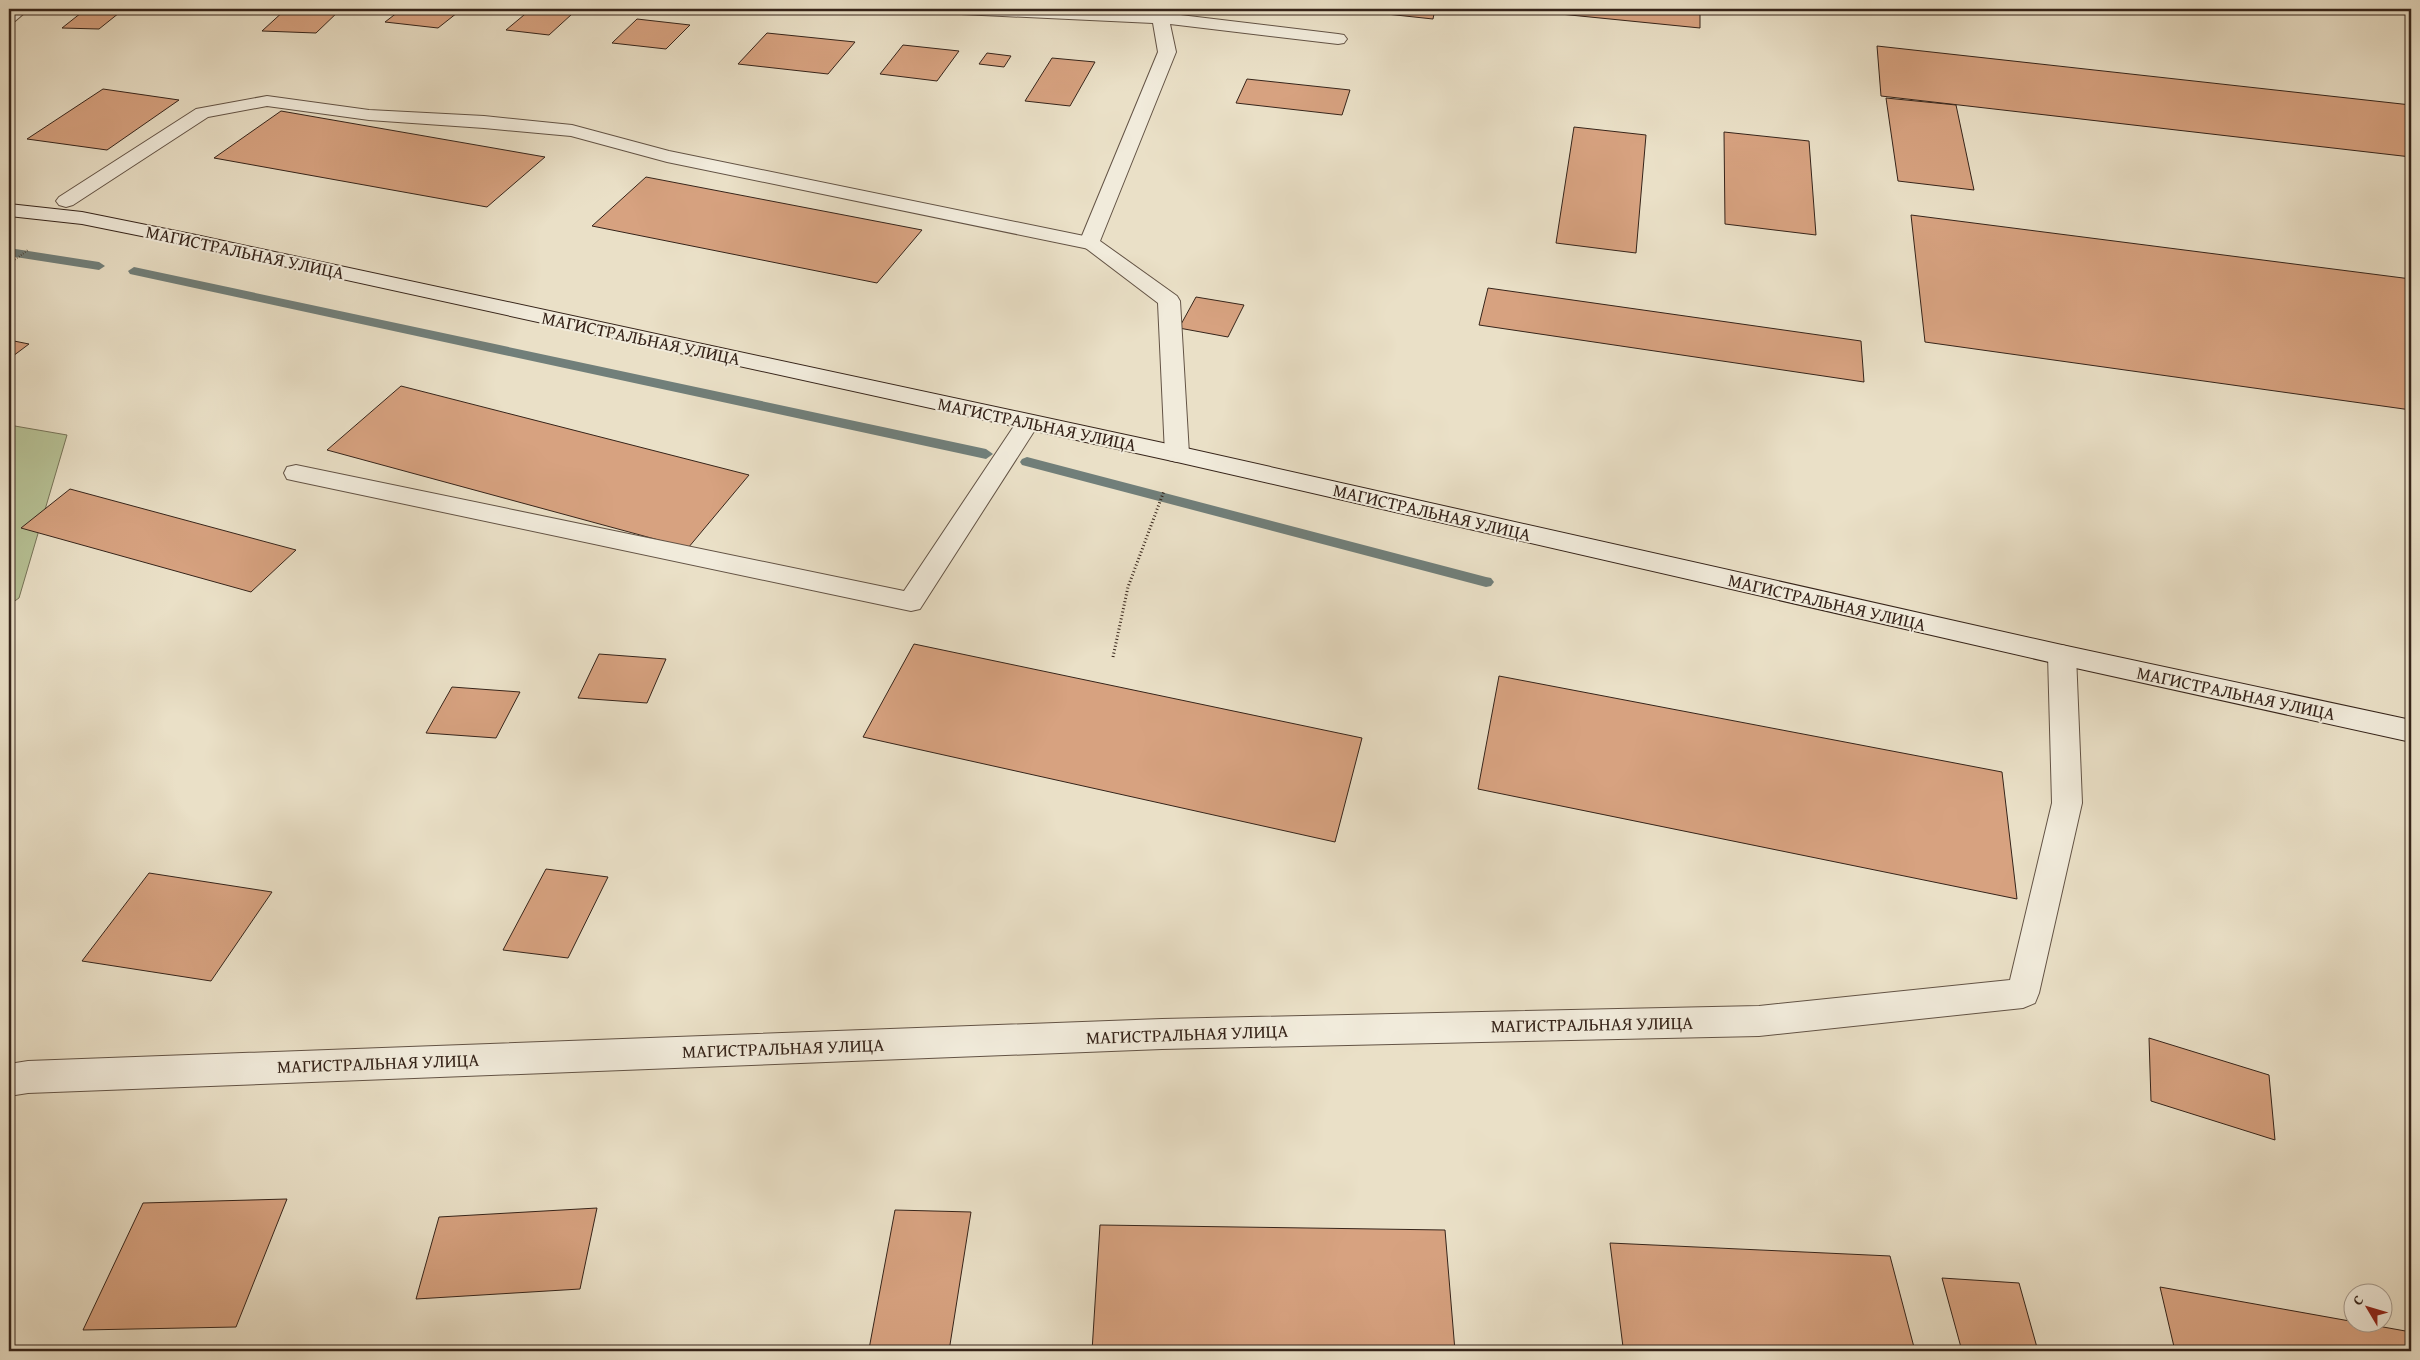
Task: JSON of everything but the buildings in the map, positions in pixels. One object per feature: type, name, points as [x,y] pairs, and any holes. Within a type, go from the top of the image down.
[{"type":"street","points":[[9,17],[21,9]]},
{"type":"street","points":[[961,9],[1165,13],[1338,39]]},
{"type":"street","points":[[1089,243],[1167,52],[1165,13]]},
{"type":"street","points":[[66,201],[202,112],[267,101],[369,115],[484,122],[572,131],[667,156],[1089,243],[1169,301],[1176,454]]},
{"type":"street","name":"МАГИСТРАЛЬНАЯ УЛИЦА","points":[[9,210],[82,218],[196,241],[1176,454],[2062,655],[2411,731]]},
{"type":"street","points":[[296,474],[911,602],[1028,422]]},
{"type":"street","name":"МАГИСТРАЛЬНАЯ УЛИЦА","points":[[9,1080],[28,1077],[1162,1034],[1759,1020],[2023,992],[2067,803],[2062,655]]},
{"type":"path","points":[[9,264],[34,245]]},
{"type":"path","points":[[1112,657],[1128,587],[1166,487]]},
{"type":"green space","points":[[9,425],[67,435],[19,598],[9,605]]},
{"type":"waterway","points":[[9,252],[99,266]]},
{"type":"waterway","points":[[134,271],[986,454]]},
{"type":"waterway","points":[[1027,462],[1486,582]]}]
